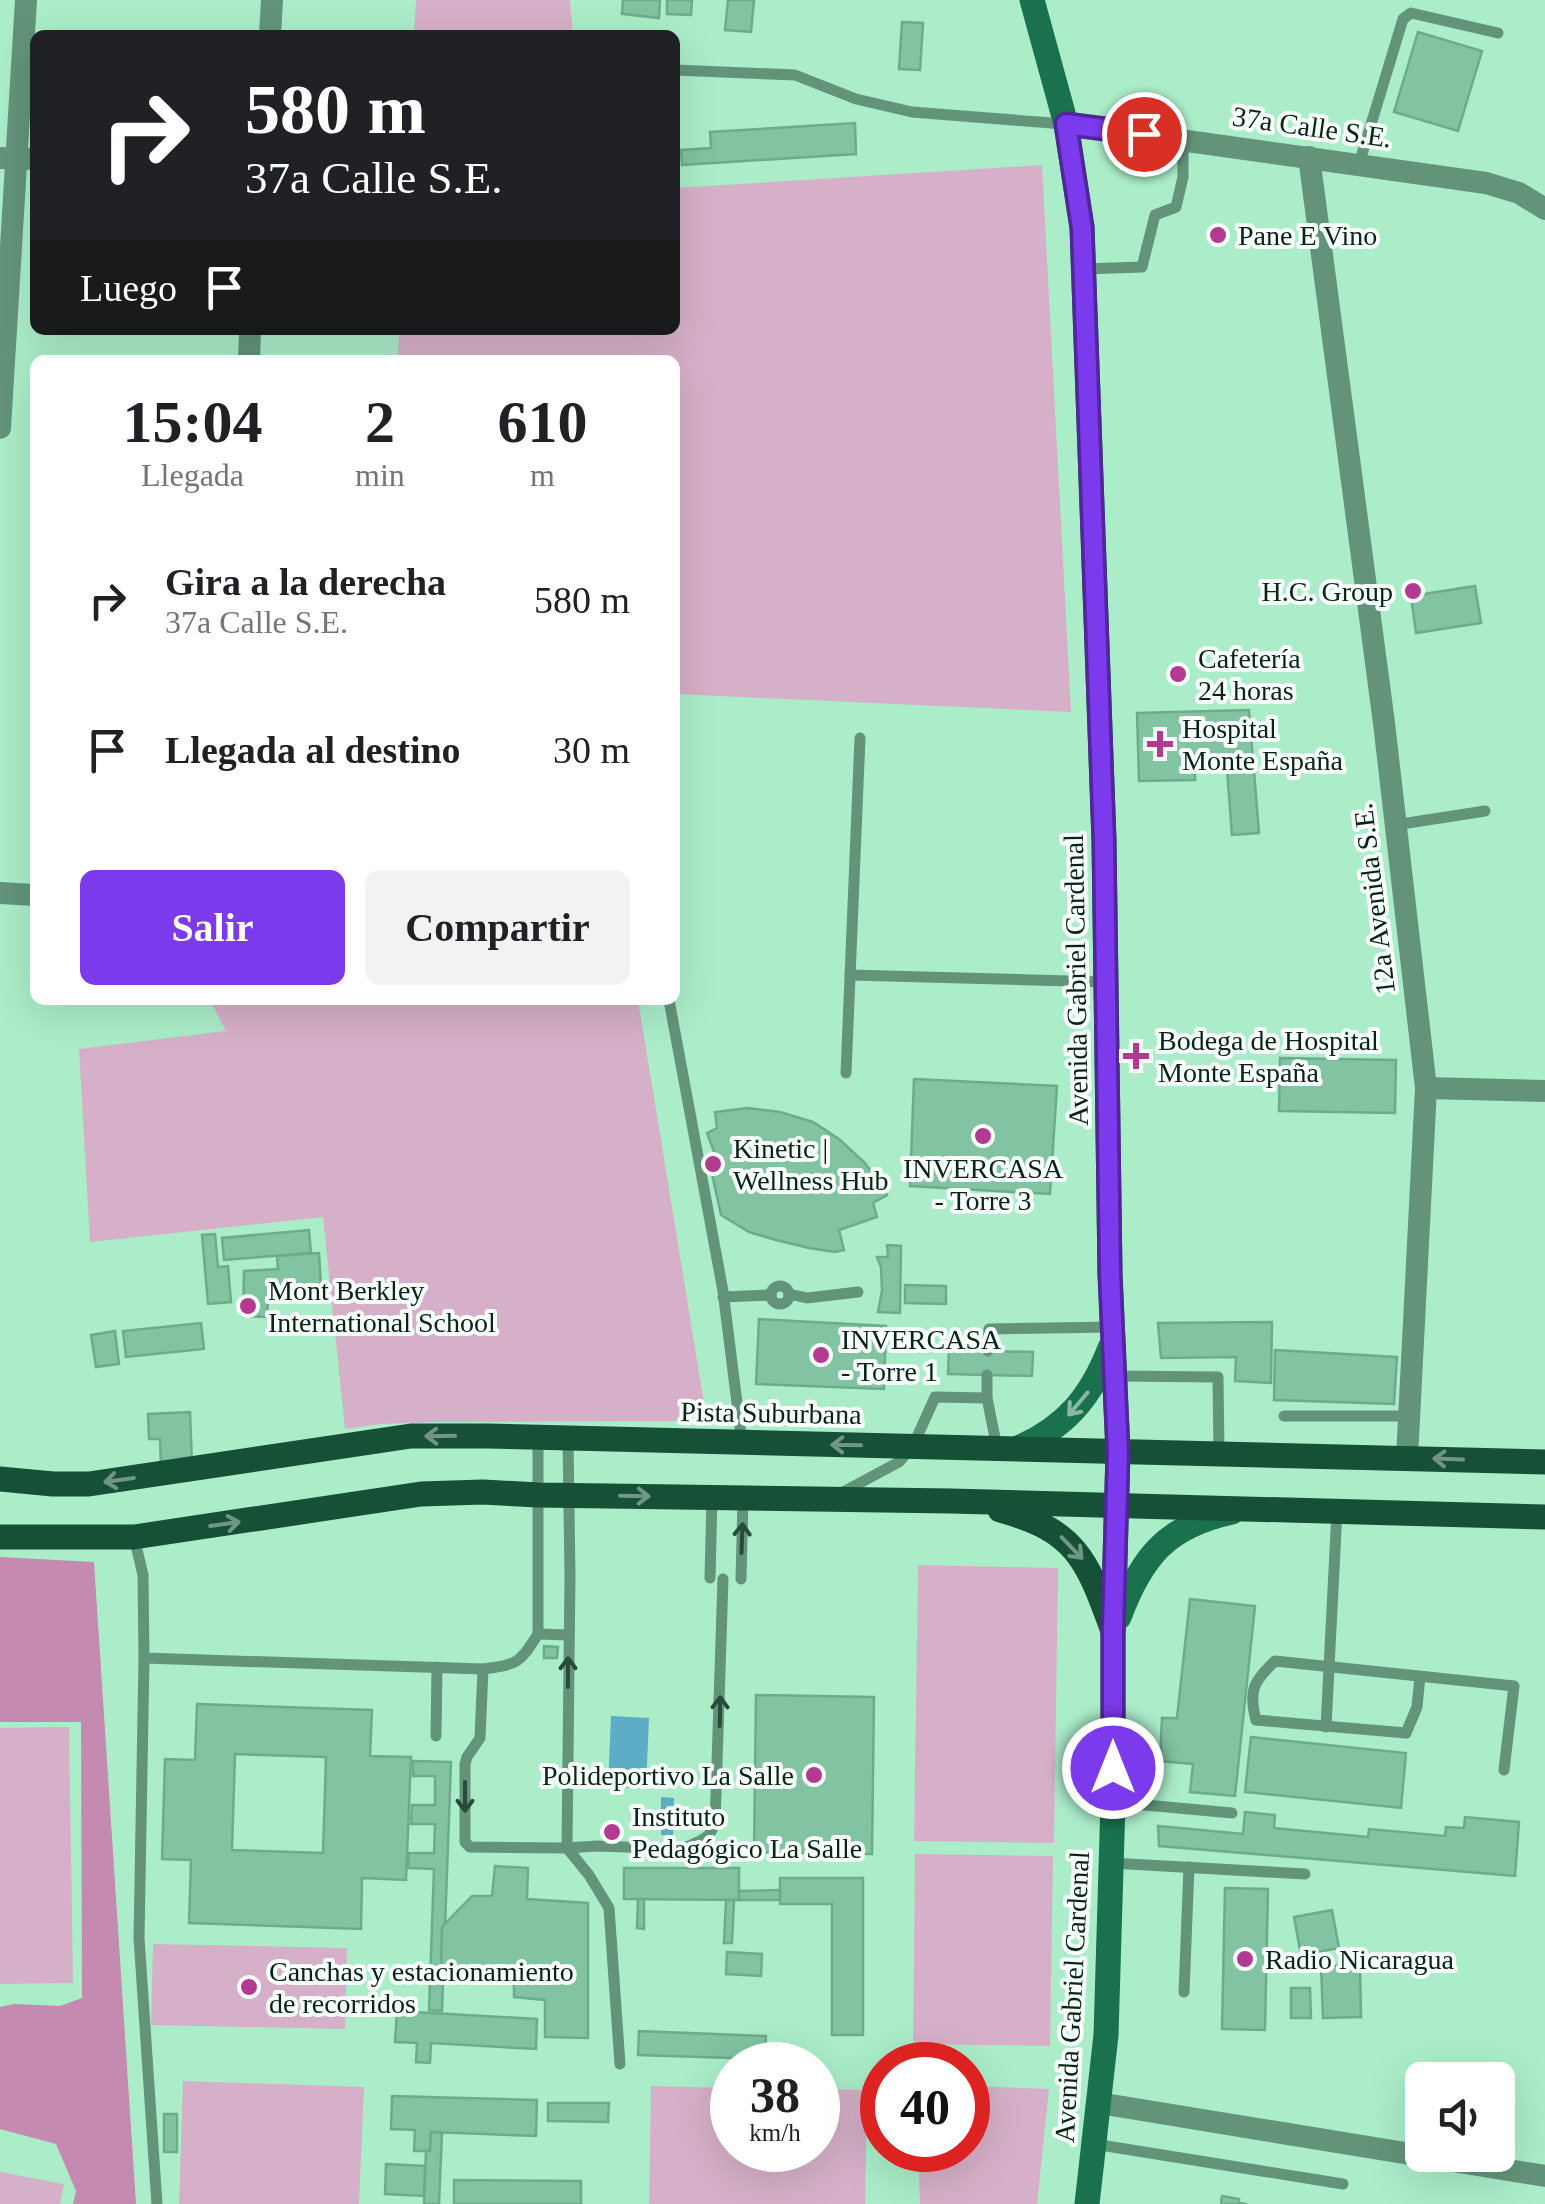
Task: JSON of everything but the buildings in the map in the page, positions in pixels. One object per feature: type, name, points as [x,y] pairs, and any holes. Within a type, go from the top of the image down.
[{"type":"main road","name":"Pista Suburbana","points":[[0,1478],[89,1484],[410,1436],[1545,1462]]},
{"type":"main road","points":[[0,1536],[134,1537],[421,1494],[482,1492],[1545,1516]]},
{"type":"main road","points":[[951,1501],[1004,1511],[1062,1537],[1089,1569],[1113,1631]]},
{"type":"street","points":[[0,428],[26,0]]},
{"type":"street","points":[[270,30],[272,0]]},
{"type":"street","name":"Avenida Gabriel Cardenal","points":[[1032,0],[1066,124],[1082,228],[1104,841],[1118,1452],[1106,2035],[1087,2204]]},
{"type":"street","name":"37a Calle S.E.","points":[[1066,124],[1486,183],[1519,193],[1545,209]]},
{"type":"street","name":"12a Avenida S.E.","points":[[1309,157],[1396,825],[1426,1088],[1407,1458]]},
{"type":"street","points":[[0,893],[30,895]]},
{"type":"street","points":[[1426,1088],[1545,1091]]},
{"type":"street","points":[[1007,1448],[1054,1428],[1074,1410],[1099,1374],[1113,1333]]},
{"type":"street","points":[[1113,1631],[1134,1582],[1149,1557],[1168,1538],[1201,1520],[1251,1508]]},
{"type":"street","points":[[1099,2103],[1545,2176]]},
{"type":"lane","points":[[1360,164],[1406,15],[1498,33]]},
{"type":"lane","points":[[680,70],[795,75],[856,99],[912,112],[1066,124]]},
{"type":"lane","points":[[1084,268],[1142,268],[1155,215],[1176,208],[1184,177],[1183,140]]},
{"type":"lane","points":[[846,1073],[860,738]]},
{"type":"lane","points":[[1396,825],[1485,811]]},
{"type":"lane","points":[[850,974],[1106,982]]},
{"type":"lane","points":[[670,1005],[724,1297],[742,1443]]},
{"type":"lane","points":[[724,1297],[771,1295],[779,1286],[789,1294],[808,1298],[858,1292]]},
{"type":"lane","points":[[988,1351],[989,1329],[1113,1333]]},
{"type":"lane","points":[[987,1374],[987,1398],[1007,1448]]},
{"type":"lane","points":[[1115,1376],[1218,1377],[1219,1454]]},
{"type":"lane","points":[[825,1499],[899,1462],[913,1446],[935,1397],[987,1398]]},
{"type":"lane","points":[[1284,1416],[1409,1416]]},
{"type":"lane","points":[[144,1658],[484,1669],[517,1662],[538,1634],[538,1437]]},
{"type":"lane","points":[[568,1438],[567,1848],[609,1908],[620,2064]]},
{"type":"lane","points":[[484,1669],[480,1738],[466,1764],[465,1842],[470,1847],[682,1849],[700,1841],[716,1824],[712,1497]]},
{"type":"lane","points":[[742,1579],[744,1498]]},
{"type":"lane","points":[[1326,1727],[1337,1511]]},
{"type":"lane","points":[[134,1537],[143,1576],[139,1938],[157,2204]]},
{"type":"lane","points":[[538,1634],[568,1635]]},
{"type":"lane","points":[[1420,1676],[1417,1707],[1406,1733],[1256,1720],[1251,1703],[1257,1678],[1275,1661],[1330,1666],[1514,1686],[1504,1770]]},
{"type":"lane","points":[[436,1736],[437,1667]]},
{"type":"lane","points":[[1113,1802],[1232,1813]]},
{"type":"lane","points":[[1111,1863],[1304,1874]]},
{"type":"lane","points":[[1184,1992],[1189,1867]]},
{"type":"lane","points":[[1094,2144],[1343,2184]]},
{"type":"shaded area","points":[[416,0],[570,0],[573,30],[414,30]]},
{"type":"shaded area","points":[[1042,165],[1071,712],[680,694],[680,355],[398,355],[399,335],[680,335],[680,188]]},
{"type":"shaded area","points":[[213,1005],[639,1005],[707,1421],[435,1422],[345,1429],[323,1217],[90,1242],[79,1049],[226,1031]]},
{"type":"shaded area","points":[[0,1557],[94,1562],[136,2204],[73,2204],[76,2191],[56,2144],[0,2129],[0,2007],[60,2006],[82,1998],[81,1722],[0,1722]]},
{"type":"shaded area","points":[[918,1565],[1058,1568],[1054,1843],[914,1841]]},
{"type":"shaded area","points":[[69,1727],[73,1983],[0,1984],[0,1728]]},
{"type":"shaded area","points":[[915,1854],[1053,1856],[1050,2046],[913,2042]]},
{"type":"shaded area","name":"Canchas y estacionamiento de recorridos","points":[[153,1944],[347,1948],[345,2029],[151,2025]]},
{"type":"shaded area","points":[[183,2081],[364,2087],[359,2204],[179,2204]]},
{"type":"shaded area","points":[[651,2086],[710,2087],[710,2172],[840,2172],[840,2089],[860,2090],[860,2172],[866,2172],[865,2204],[649,2204]]},
{"type":"shaded area","points":[[990,2087],[1049,2089],[1037,2204],[920,2204],[919,2172],[990,2172]]},
{"type":"shaded area","points":[[0,2172],[64,2184],[60,2204],[0,2204]]},
{"type":"water","points":[[611,1716],[649,1718],[646,1789],[608,1787]]},
{"type":"water","points":[[661,1797],[674,1798],[673,1836],[661,1835]]},
{"type":"place","name":"Pane E Vino","points":[[1218,235]]},
{"type":"place","name":"H.C. Group","points":[[1413,591]]},
{"type":"place","name":"Cafetería 24 horas","points":[[1178,674]]},
{"type":"place","name":"Hospital Monte España","points":[[1160,744]]},
{"type":"place","name":"Bodega de Hospital Monte España","points":[[1136,1056]]},
{"type":"place","name":"INVERCASA - Torre 3","points":[[983,1136]]},
{"type":"place","name":"Kinetic | Wellness Hub","points":[[713,1164]]},
{"type":"place","name":"Mont Berkley International School","points":[[248,1306]]},
{"type":"place","name":"INVERCASA - Torre 1","points":[[821,1355]]},
{"type":"place","name":"Polideportivo La Salle","points":[[814,1775]]},
{"type":"place","name":"Instituto Pedagógico La Salle","points":[[612,1832]]},
{"type":"place","name":"Radio Nicaragua","points":[[1245,1959]]},
{"type":"place","name":"Canchas y estacionamiento de recorridos","points":[[249,1987]]},
{"type":"route","points":[[1113,1768],[1118,1452],[1110,1274],[1104,841],[1082,228],[1066,124],[1144,134]]}]
